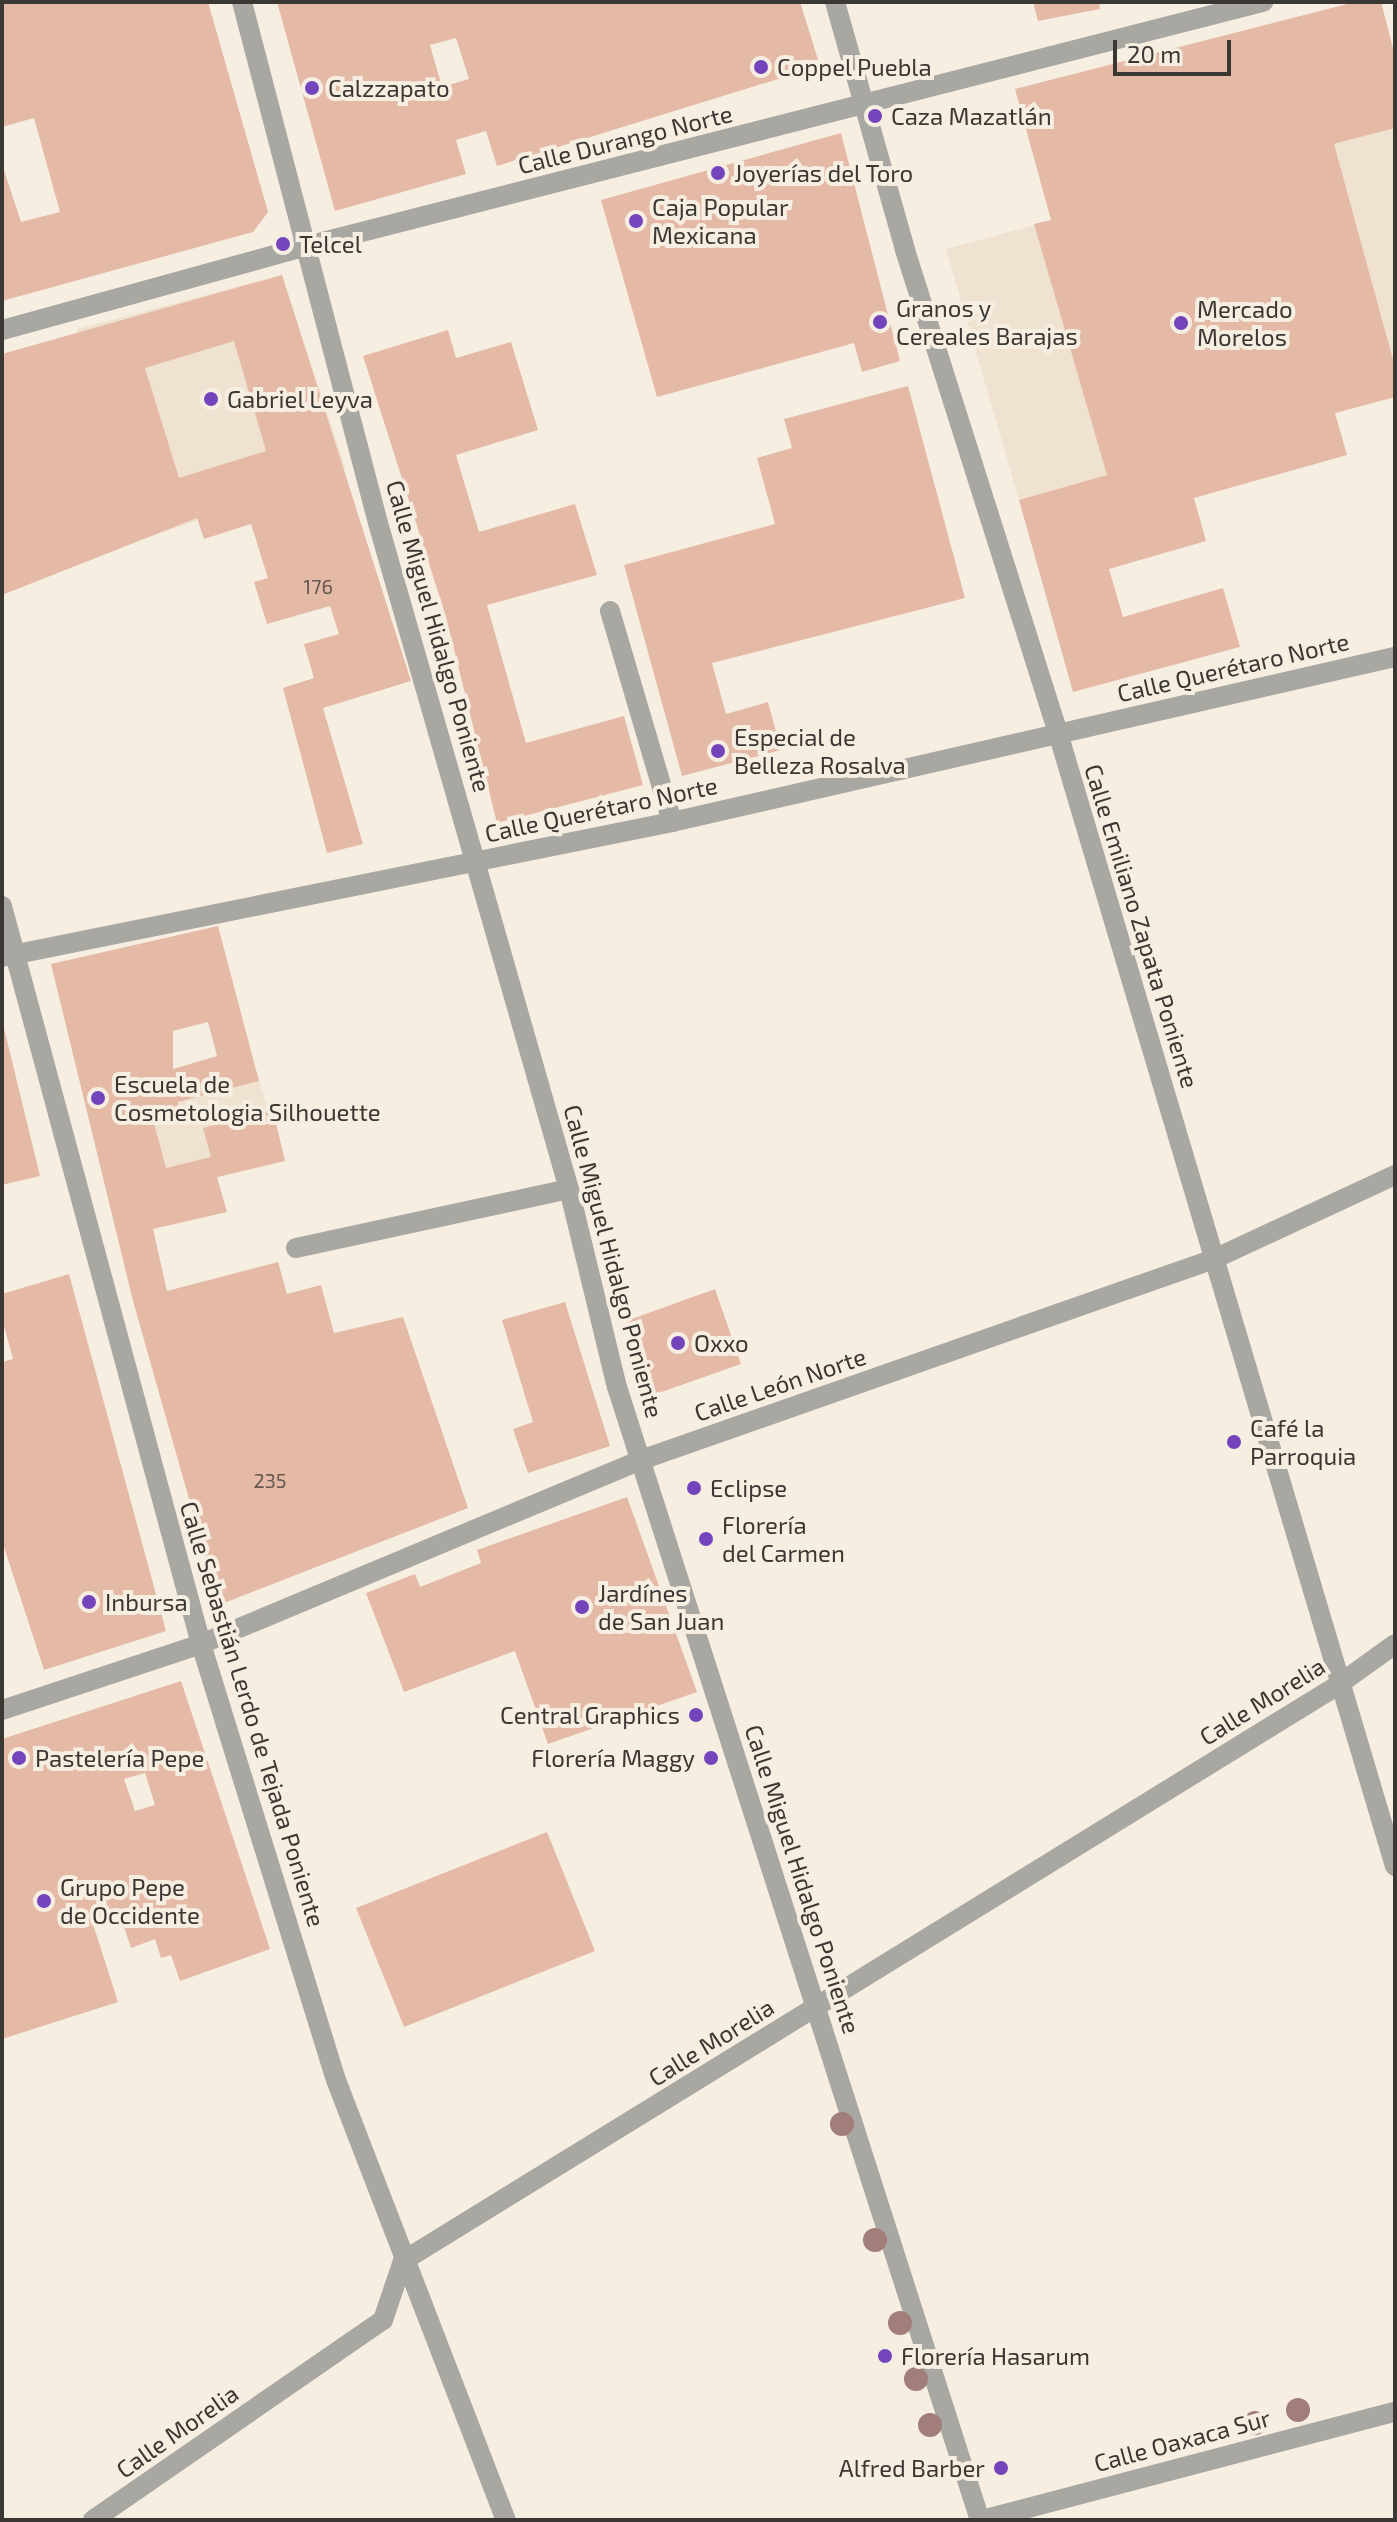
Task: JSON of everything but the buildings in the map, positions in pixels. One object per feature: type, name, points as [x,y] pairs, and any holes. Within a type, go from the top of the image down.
[{"type":"street","name":"Calle Miguel Hidalgo Poniente","points":[[242,2],[303,247],[569,1189],[617,1387],[981,2520]]},
{"type":"street","name":"Calle Emiliano Zapata Poniente","points":[[835,2],[1058,733],[1338,1685],[1395,1866]]},
{"type":"street","name":"Calle Durango Norte","points":[[2,330],[303,247],[1263,2]]},
{"type":"street","points":[[610,611],[672,822]]},
{"type":"street","name":"Calle Querétaro Norte","points":[[8,955],[672,822],[1395,657]]},
{"type":"street","name":"Calle Sebastián Lerdo de Tejada Poniente","points":[[2,906],[8,955],[201,1644],[336,2080],[403,2261],[506,2520]]},
{"type":"street","name":"Calle León Norte","points":[[2,1710],[201,1644],[641,1460],[1214,1259],[1395,1175]]},
{"type":"street","points":[[296,1248],[569,1189]]},
{"type":"street","name":"Calle Morelia","points":[[93,2520],[383,2320],[403,2261],[1338,1685],[1395,1644]]},
{"type":"street","name":"Calle Oaxaca Sur","points":[[981,2520],[1395,2412]]},
{"type":"shaded area","name":"Mercado Morelos","points":[[1395,128],[1395,397],[1019,500],[946,249]]},
{"type":"shaded area","name":"Gabriel Leyva","points":[[282,275],[346,470],[146,538],[77,329]]},
{"type":"shaded area","points":[[259,1081],[285,1161],[110,1204],[91,1125]]},
{"type":"place","name":"Coppel Puebla","points":[[761,67]]},
{"type":"place","name":"Calzzapato","points":[[312,88]]},
{"type":"place","name":"Caza Mazatlán","points":[[875,116]]},
{"type":"place","name":"Joyerías del Toro","points":[[718,173]]},
{"type":"place","name":"Caja Popular Mexicana","points":[[636,221]]},
{"type":"place","name":"Telcel","points":[[283,244]]},
{"type":"place","name":"Granos y Cereales Barajas","points":[[880,322]]},
{"type":"place","name":"Mercado Morelos","points":[[1181,323]]},
{"type":"place","name":"Gabriel Leyva","points":[[211,399]]},
{"type":"place","name":"Especial de Belleza Rosalva","points":[[718,751]]},
{"type":"place","name":"Escuela de Cosmetologia Silhouette","points":[[98,1098]]},
{"type":"place","name":"Oxxo","points":[[678,1343]]},
{"type":"place","name":"Café la Parroquia","points":[[1234,1442]]},
{"type":"place","name":"Eclipse","points":[[694,1488]]},
{"type":"place","name":"Florería del Carmen","points":[[706,1539]]},
{"type":"place","name":"Inbursa","points":[[89,1602]]},
{"type":"place","name":"Jardínes de San Juan","points":[[582,1607]]},
{"type":"place","name":"Central Graphics","points":[[696,1715]]},
{"type":"place","name":"Pastelería Pepe","points":[[19,1758]]},
{"type":"place","name":"Florería Maggy","points":[[711,1758]]},
{"type":"place","name":"Grupo Pepe de Occidente","points":[[44,1901]]},
{"type":"place","name":"Florería Hasarum","points":[[885,2356]]},
{"type":"place","name":"Alfred Barber","points":[[1001,2468]]}]
